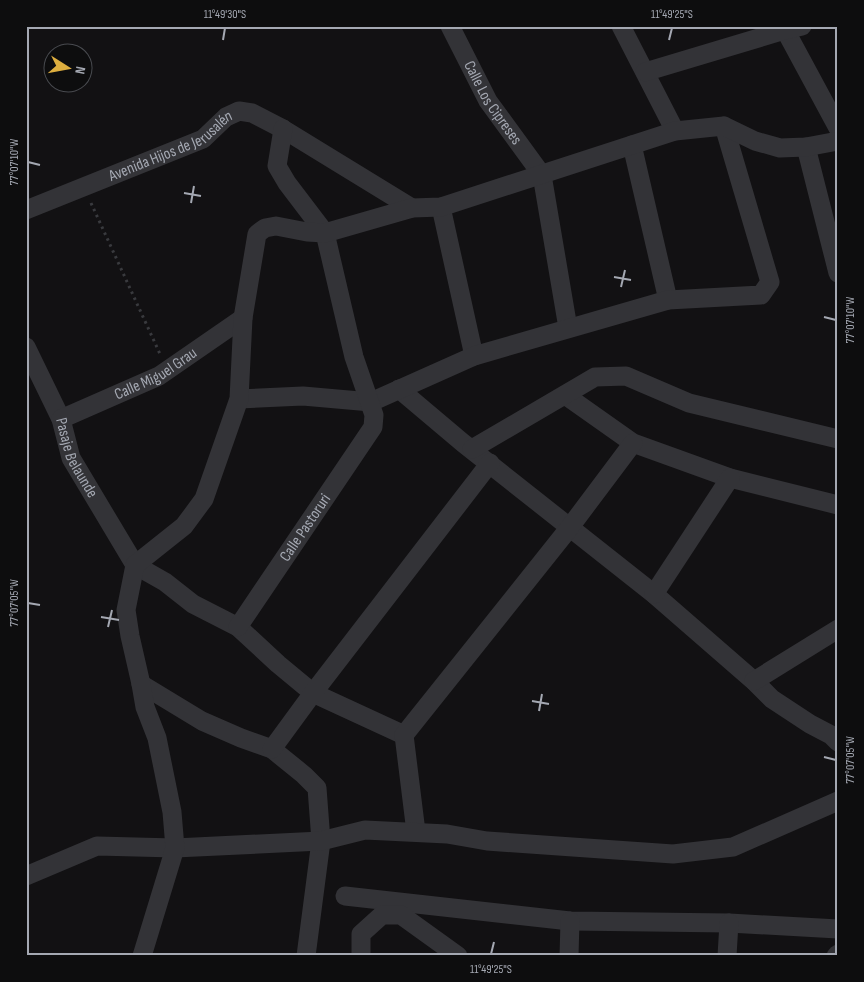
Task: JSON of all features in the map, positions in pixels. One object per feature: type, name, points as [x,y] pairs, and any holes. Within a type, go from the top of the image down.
[{"type":"street","name":"Calle Los Cipreses","points":[[450,26],[488,101],[542,174]]},
{"type":"street","points":[[621,26],[675,131]]},
{"type":"street","points":[[645,72],[790,27],[838,128]]},
{"type":"street","name":"Avenida Hijos de Jerusalén","points":[[26,210],[203,139],[226,118],[239,111],[252,112],[283,129],[412,208]]},
{"type":"street","points":[[239,399],[303,396],[371,402],[474,356],[668,300],[760,295],[770,282],[724,126]]},
{"type":"street","points":[[142,956],[174,848],[172,812],[157,738],[145,707],[126,610],[135,565],[184,526],[204,499],[239,399],[243,318],[257,234],[266,228],[276,226],[307,232],[325,233],[412,208],[441,208],[675,131],[724,126],[756,141],[780,148],[806,147],[838,141]]},
{"type":"street","points":[[283,129],[277,166],[325,233],[354,357],[371,402]]},
{"type":"street","points":[[632,145],[668,300]]},
{"type":"street","points":[[806,147],[838,273]]},
{"type":"street","points":[[542,174],[568,328]]},
{"type":"street","points":[[441,208],[474,356]]},
{"type":"street","name":"Calle Miguel Grau","points":[[61,419],[159,376],[243,318]]},
{"type":"street","name":"Pasaje Belaunde","points":[[26,347],[61,419],[71,458],[135,565]]},
{"type":"street","points":[[472,449],[595,377],[626,376],[689,403],[838,439]]},
{"type":"street","points":[[399,389],[654,594],[772,699],[810,724],[831,735],[838,742]]},
{"type":"street","points":[[566,395],[633,443],[730,478],[838,505]]},
{"type":"street","name":"Calle Pastoruri","points":[[238,627],[373,428],[374,415],[371,402]]},
{"type":"street","points":[[416,832],[404,735],[570,527],[633,443]]},
{"type":"street","points":[[272,749],[490,463]]},
{"type":"street","points":[[654,594],[730,478]]},
{"type":"street","points":[[135,565],[165,582],[193,604],[238,627],[313,693],[404,735]]},
{"type":"street","points":[[754,681],[838,630]]},
{"type":"street","points":[[141,684],[202,720],[241,738],[272,749],[317,788],[321,841],[306,956]]},
{"type":"street","points":[[26,876],[97,846],[174,848],[321,841],[365,830],[447,834],[487,841],[673,854],[733,847],[838,800]]},
{"type":"street","points":[[346,896],[570,921],[729,923],[838,929]]},
{"type":"street","points":[[362,956],[361,934],[382,914],[401,916],[458,956]]},
{"type":"street","points":[[570,921],[570,956]]},
{"type":"street","points":[[728,956],[729,923]]},
{"type":"path","points":[[83,186],[167,370]]}]
